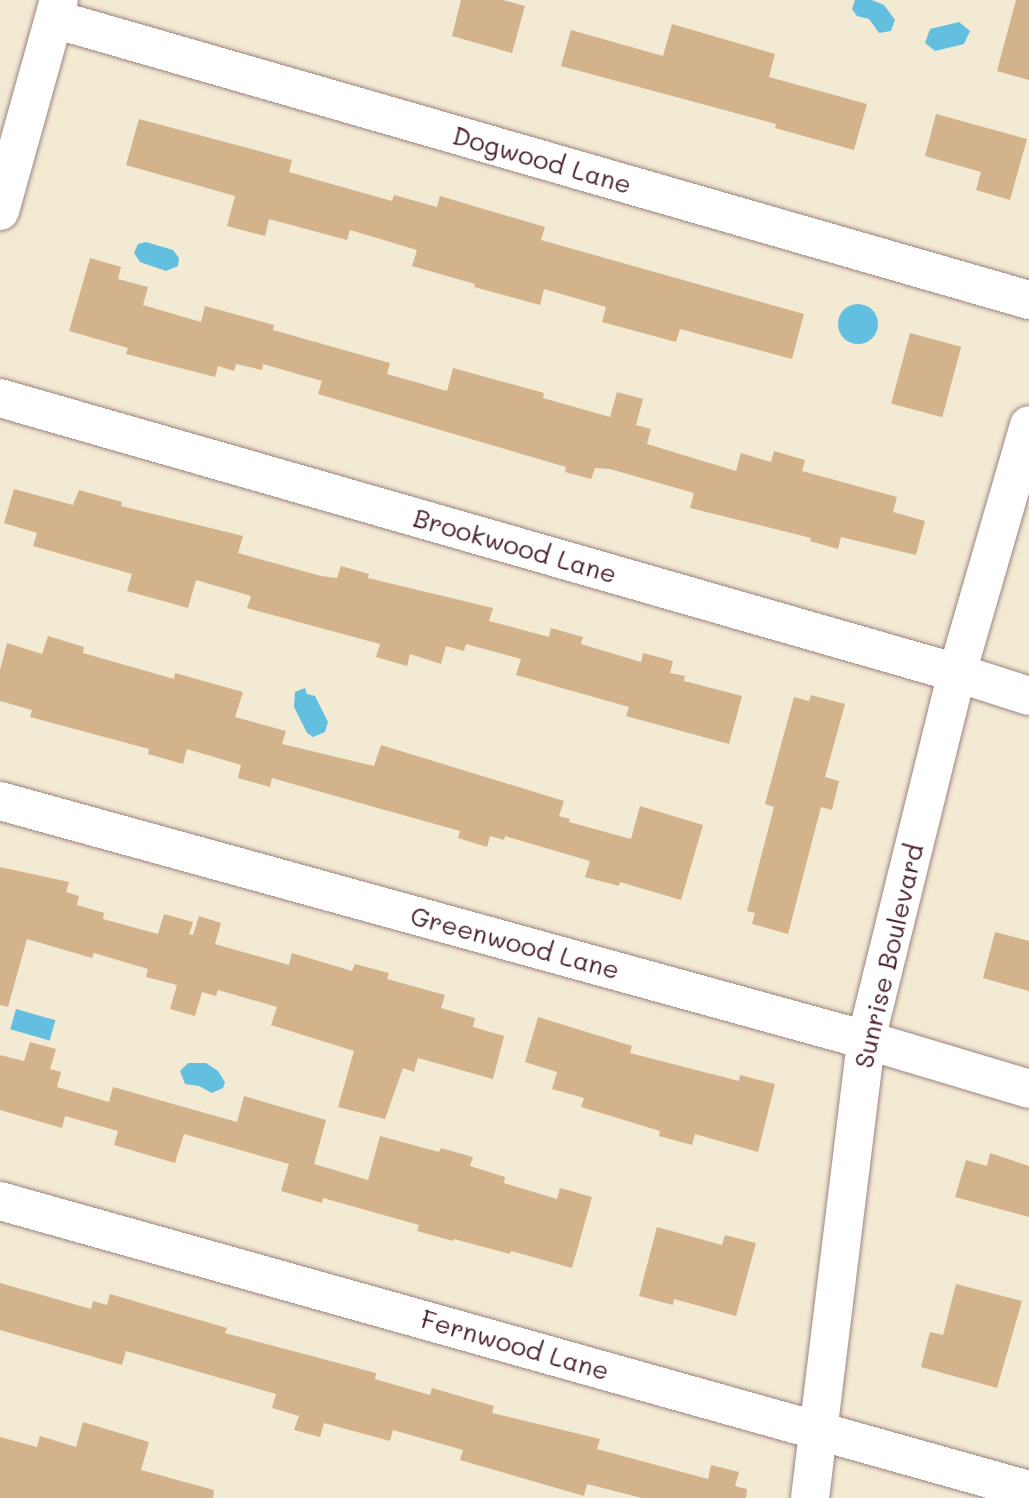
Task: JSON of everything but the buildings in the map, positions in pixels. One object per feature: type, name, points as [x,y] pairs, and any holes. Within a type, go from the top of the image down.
[{"type":"street","points":[[0,211],[57,9]]},
{"type":"street","name":"Dogwood Lane","points":[[57,9],[1029,300]]},
{"type":"street","name":"Brookwood Lane","points":[[0,398],[1029,696]]},
{"type":"street","name":"Sunrise Boulevard","points":[[810,1498],[866,1040],[957,673],[1029,425]]},
{"type":"street","name":"Greenwood Lane","points":[[0,801],[866,1040],[1029,1089]]},
{"type":"street","name":"Fernwood Lane","points":[[0,1201],[1029,1490]]},
{"type":"water","points":[[855,0],[872,0],[884,5],[895,20],[891,31],[879,33],[869,19],[857,16],[852,9]]},
{"type":"water","points":[[959,22],[970,31],[964,44],[935,51],[925,43],[930,29]]},
{"type":"water","points":[[146,242],[173,250],[179,258],[178,266],[166,271],[140,262],[134,253],[138,244]]},
{"type":"water","points":[[858,304],[872,310],[878,324],[872,338],[858,344],[844,338],[838,324],[844,310]]},
{"type":"water","points":[[305,688],[307,694],[315,696],[328,722],[325,732],[313,737],[307,733],[294,707],[295,692]]},
{"type":"water","points":[[16,1009],[55,1020],[50,1040],[10,1029]]},
{"type":"water","points":[[188,1063],[206,1063],[218,1071],[225,1082],[223,1088],[212,1093],[199,1086],[185,1084],[180,1071]]}]
